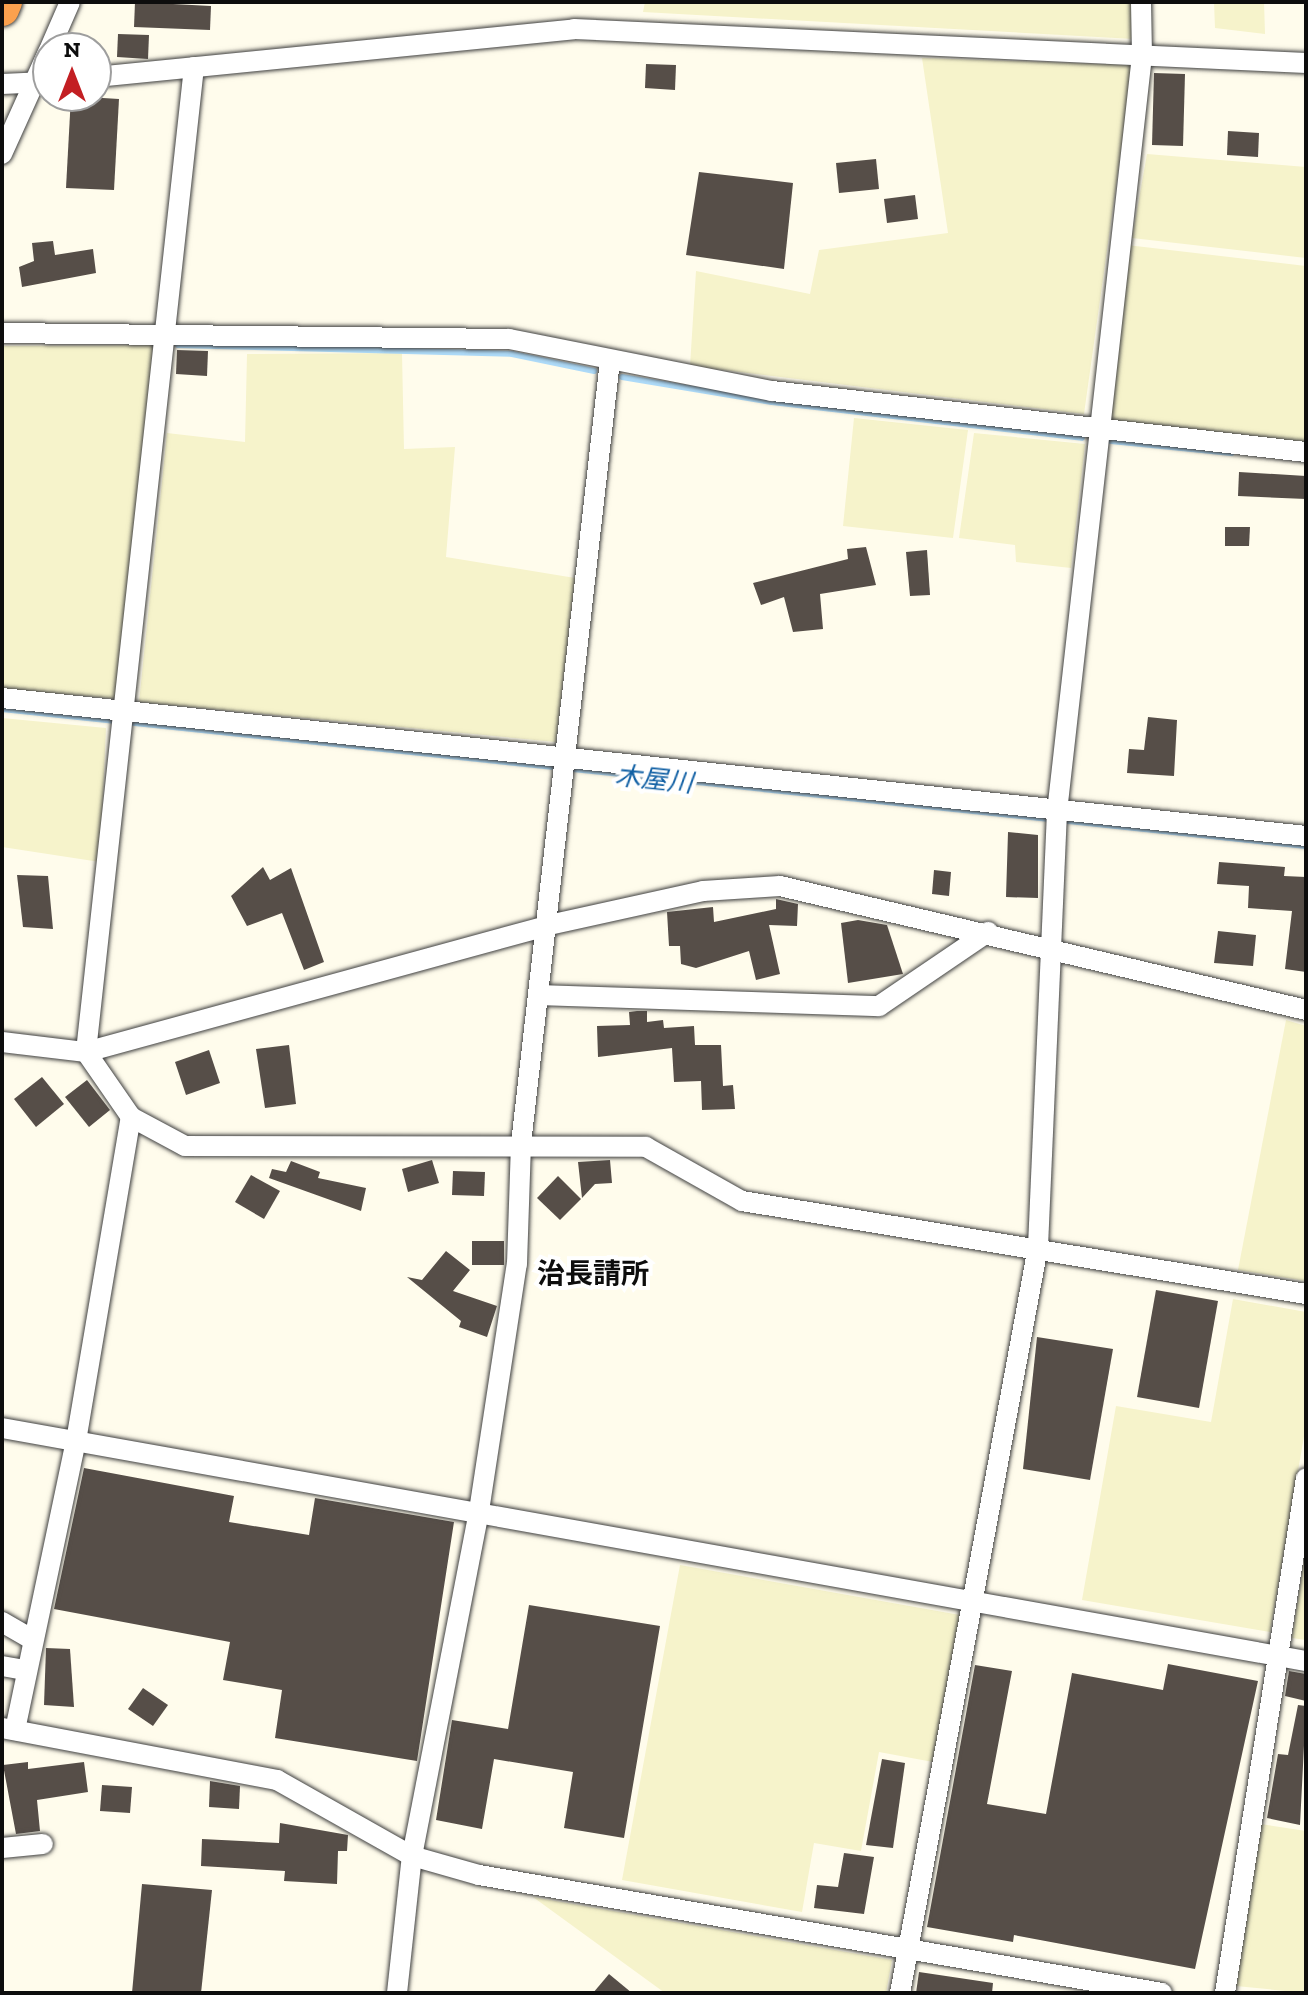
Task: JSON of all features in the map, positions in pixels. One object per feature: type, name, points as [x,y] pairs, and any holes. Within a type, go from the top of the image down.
[{"type":"highway","points":[[2,9],[5,2]]},
{"type":"street","points":[[57,32],[70,2]]},
{"type":"street","points":[[900,1993],[1038,1247],[1048,948],[1056,820],[1096,429],[1142,55],[1141,2]]},
{"type":"street","points":[[112,75],[574,29],[1306,63]]},
{"type":"street","points":[[194,67],[127,717],[86,1052],[131,1117],[185,1146],[521,1144],[646,1147],[742,1201],[1038,1247],[1306,1294]]},
{"type":"street","points":[[2,84],[32,82]]},
{"type":"street","points":[[2,154],[32,99]]},
{"type":"street","points":[[2,333],[509,339],[772,391],[1306,452]]},
{"type":"street","points":[[397,1993],[412,1856],[479,1511],[517,1264],[521,1144],[549,925],[610,361]]},
{"type":"street","points":[[2,698],[127,717],[1056,820],[1306,836]]},
{"type":"street","points":[[2,1042],[86,1052],[549,925],[703,891],[780,886],[988,932],[1306,1010]]},
{"type":"street","points":[[540,995],[879,1006],[988,932]]},
{"type":"street","points":[[131,1117],[76,1441],[32,1639],[8,1729],[277,1780],[412,1856],[907,1953],[1162,1993]]},
{"type":"street","points":[[2,1428],[479,1511],[972,1605],[1306,1661]]},
{"type":"street","points":[[1225,1993],[1306,1478]]},
{"type":"street","points":[[2,1622],[32,1639]]},
{"type":"street","points":[[2,1666],[24,1670]]},
{"type":"street","points":[[2,1848],[43,1844]]},
{"type":"shaded area","points":[[645,2],[1134,2],[1134,39],[643,12]]},
{"type":"shaded area","points":[[1214,2],[1264,2],[1265,34],[1215,28]]},
{"type":"shaded area","points":[[922,58],[1133,65],[1084,414],[690,366],[696,271],[810,294],[819,250],[948,233]]},
{"type":"shaded area","points":[[1147,154],[1306,167],[1306,258],[1132,238]]},
{"type":"shaded area","points":[[1127,245],[1306,266],[1306,445],[1106,420]]},
{"type":"shaded area","points":[[153,345],[120,699],[2,689],[2,346]]},
{"type":"shaded area","points":[[402,353],[404,449],[455,447],[446,557],[575,578],[556,742],[139,702],[167,433],[245,442],[247,354]]},
{"type":"shaded area","points":[[854,418],[968,430],[953,538],[843,526]]},
{"type":"shaded area","points":[[974,433],[1085,444],[1071,568],[1016,562],[1015,545],[959,538]]},
{"type":"shaded area","points":[[2,718],[106,728],[100,862],[2,847]]},
{"type":"shaded area","points":[[1286,1020],[1306,1026],[1306,1281],[1238,1270]]},
{"type":"shaded area","points":[[1233,1299],[1306,1312],[1306,1425],[1270,1632],[1082,1600],[1116,1406],[1211,1422]]},
{"type":"shaded area","points":[[1306,1549],[1306,1640],[1292,1638]]},
{"type":"shaded area","points":[[680,1565],[960,1615],[933,1762],[879,1752],[861,1851],[814,1843],[802,1912],[622,1880]]},
{"type":"shaded area","points":[[1261,1824],[1306,1831],[1306,1993],[1236,1986]]},
{"type":"shaded area","points":[[533,1897],[892,1960],[886,1993],[665,1993]]},
{"type":"building","points":[[135,2],[211,6],[210,30],[134,27]]},
{"type":"building","points":[[118,34],[149,35],[148,59],[117,57]]},
{"type":"building","points":[[646,64],[676,65],[675,90],[645,88]]},
{"type":"building","points":[[1154,73],[1185,74],[1183,146],[1152,145]]},
{"type":"building","points":[[112,99],[119,99],[114,190],[66,188],[70,112],[112,112]]},
{"type":"building","points":[[1228,131],[1259,133],[1258,157],[1227,155]]},
{"type":"building","points":[[876,159],[879,189],[839,193],[836,163]]},
{"type":"building","points":[[699,172],[793,183],[784,269],[686,255]]},
{"type":"building","points":[[915,195],[918,219],[887,223],[884,199]]},
{"type":"building","points":[[53,241],[55,255],[93,249],[96,273],[22,287],[19,267],[34,261],[32,243]]},
{"type":"building","points":[[177,350],[208,351],[207,376],[176,374]]},
{"type":"building","points":[[1239,472],[1306,476],[1306,499],[1238,496]]},
{"type":"building","points":[[1225,527],[1250,527],[1249,546],[1225,546]]},
{"type":"building","points":[[866,547],[876,585],[820,594],[823,629],[793,632],[784,597],[761,605],[753,583],[848,559],[847,549]]},
{"type":"building","points":[[927,550],[930,595],[910,596],[906,552]]},
{"type":"building","points":[[1148,717],[1177,720],[1174,776],[1127,773],[1129,749],[1144,750]]},
{"type":"building","points":[[1008,832],[1038,835],[1038,898],[1006,897]]},
{"type":"building","points":[[1219,862],[1285,867],[1284,876],[1306,877],[1306,972],[1285,969],[1292,911],[1248,908],[1249,886],[1217,884]]},
{"type":"building","points":[[263,867],[270,880],[291,868],[324,962],[304,970],[282,913],[247,926],[231,896]]},
{"type":"building","points":[[934,870],[951,872],[949,896],[932,894]]},
{"type":"building","points":[[17,875],[48,876],[53,929],[23,927]]},
{"type":"building","points":[[776,899],[798,904],[797,926],[769,925],[780,974],[756,980],[749,951],[696,968],[681,964],[680,946],[669,946],[667,912],[713,907],[714,922],[776,909]]},
{"type":"building","points":[[858,920],[887,925],[903,974],[848,983],[841,923]]},
{"type":"building","points":[[1218,931],[1256,935],[1253,966],[1214,963]]},
{"type":"building","points":[[647,1011],[647,1022],[663,1020],[664,1028],[694,1026],[695,1045],[721,1045],[723,1086],[733,1085],[735,1109],[702,1110],[701,1081],[674,1082],[672,1048],[598,1057],[597,1026],[630,1025],[629,1012]]},
{"type":"building","points":[[289,1045],[296,1104],[265,1108],[256,1049]]},
{"type":"building","points":[[209,1050],[220,1083],[186,1095],[175,1062]]},
{"type":"building","points":[[42,1077],[64,1104],[36,1127],[14,1099]]},
{"type":"building","points":[[87,1080],[110,1110],[89,1127],[65,1097]]},
{"type":"building","points":[[432,1160],[439,1183],[408,1192],[402,1169]]},
{"type":"building","points":[[610,1160],[612,1183],[595,1184],[582,1198],[578,1162]]},
{"type":"building","points":[[291,1161],[320,1172],[318,1178],[366,1188],[361,1211],[269,1178],[272,1169],[286,1172]]},
{"type":"building","points":[[453,1171],[485,1172],[484,1196],[452,1195]]},
{"type":"building","points":[[251,1175],[280,1191],[264,1219],[235,1202]]},
{"type":"building","points":[[558,1176],[581,1199],[560,1220],[537,1198]]},
{"type":"building","points":[[472,1241],[504,1241],[504,1265],[472,1265]]},
{"type":"building","points":[[446,1251],[470,1270],[453,1291],[497,1306],[487,1337],[459,1327],[461,1321],[407,1277],[422,1280]]},
{"type":"building","points":[[1156,1290],[1218,1301],[1199,1408],[1137,1397]]},
{"type":"building","points":[[1037,1337],[1113,1349],[1090,1480],[1023,1469]]},
{"type":"building","points":[[84,1468],[234,1496],[229,1522],[309,1535],[315,1498],[454,1522],[417,1761],[275,1738],[282,1690],[223,1680],[230,1642],[54,1609]]},
{"type":"building","points":[[529,1605],[660,1626],[624,1838],[564,1828],[573,1772],[494,1759],[482,1829],[436,1820],[452,1720],[508,1729]]},
{"type":"building","points":[[46,1648],[70,1649],[74,1707],[44,1705]]},
{"type":"building","points":[[1168,1664],[1258,1681],[1195,1969],[1014,1935],[1013,1942],[927,1927],[975,1665],[1012,1671],[987,1804],[1046,1814],[1072,1673],[1163,1690]]},
{"type":"building","points":[[1289,1671],[1306,1674],[1306,1701],[1285,1696]]},
{"type":"building","points":[[143,1688],[168,1705],[153,1726],[128,1709]]},
{"type":"building","points":[[1298,1705],[1306,1706],[1300,1825],[1267,1818],[1278,1754],[1288,1755]]},
{"type":"building","points":[[882,1759],[905,1763],[893,1848],[866,1845]]},
{"type":"building","points":[[28,1762],[28,1769],[84,1762],[88,1792],[37,1800],[40,1831],[16,1834],[3,1765]]},
{"type":"building","points":[[210,1781],[240,1786],[239,1809],[209,1807]]},
{"type":"building","points":[[102,1785],[132,1787],[130,1813],[100,1811]]},
{"type":"building","points":[[280,1823],[348,1835],[347,1851],[338,1851],[337,1884],[284,1881],[285,1871],[201,1866],[202,1839],[279,1843]]},
{"type":"building","points":[[844,1853],[874,1857],[864,1914],[814,1908],[817,1885],[838,1887]]},
{"type":"building","points":[[142,1884],[212,1890],[201,1993],[132,1993]]},
{"type":"building","points":[[919,1972],[993,1983],[992,1993],[916,1993]]},
{"type":"building","points":[[609,1974],[632,1993],[593,1993]]},
{"type":"waterway","points":[[178,345],[512,354],[594,371]]},
{"type":"waterway","points":[[622,377],[772,402],[1082,438]]},
{"type":"waterway","points":[[1111,441],[1231,453]]},
{"type":"waterway","name":"木屋川","points":[[2,709],[1306,846]]},
{"type":"district","name":"治長請所","points":[[593,1274]]}]
